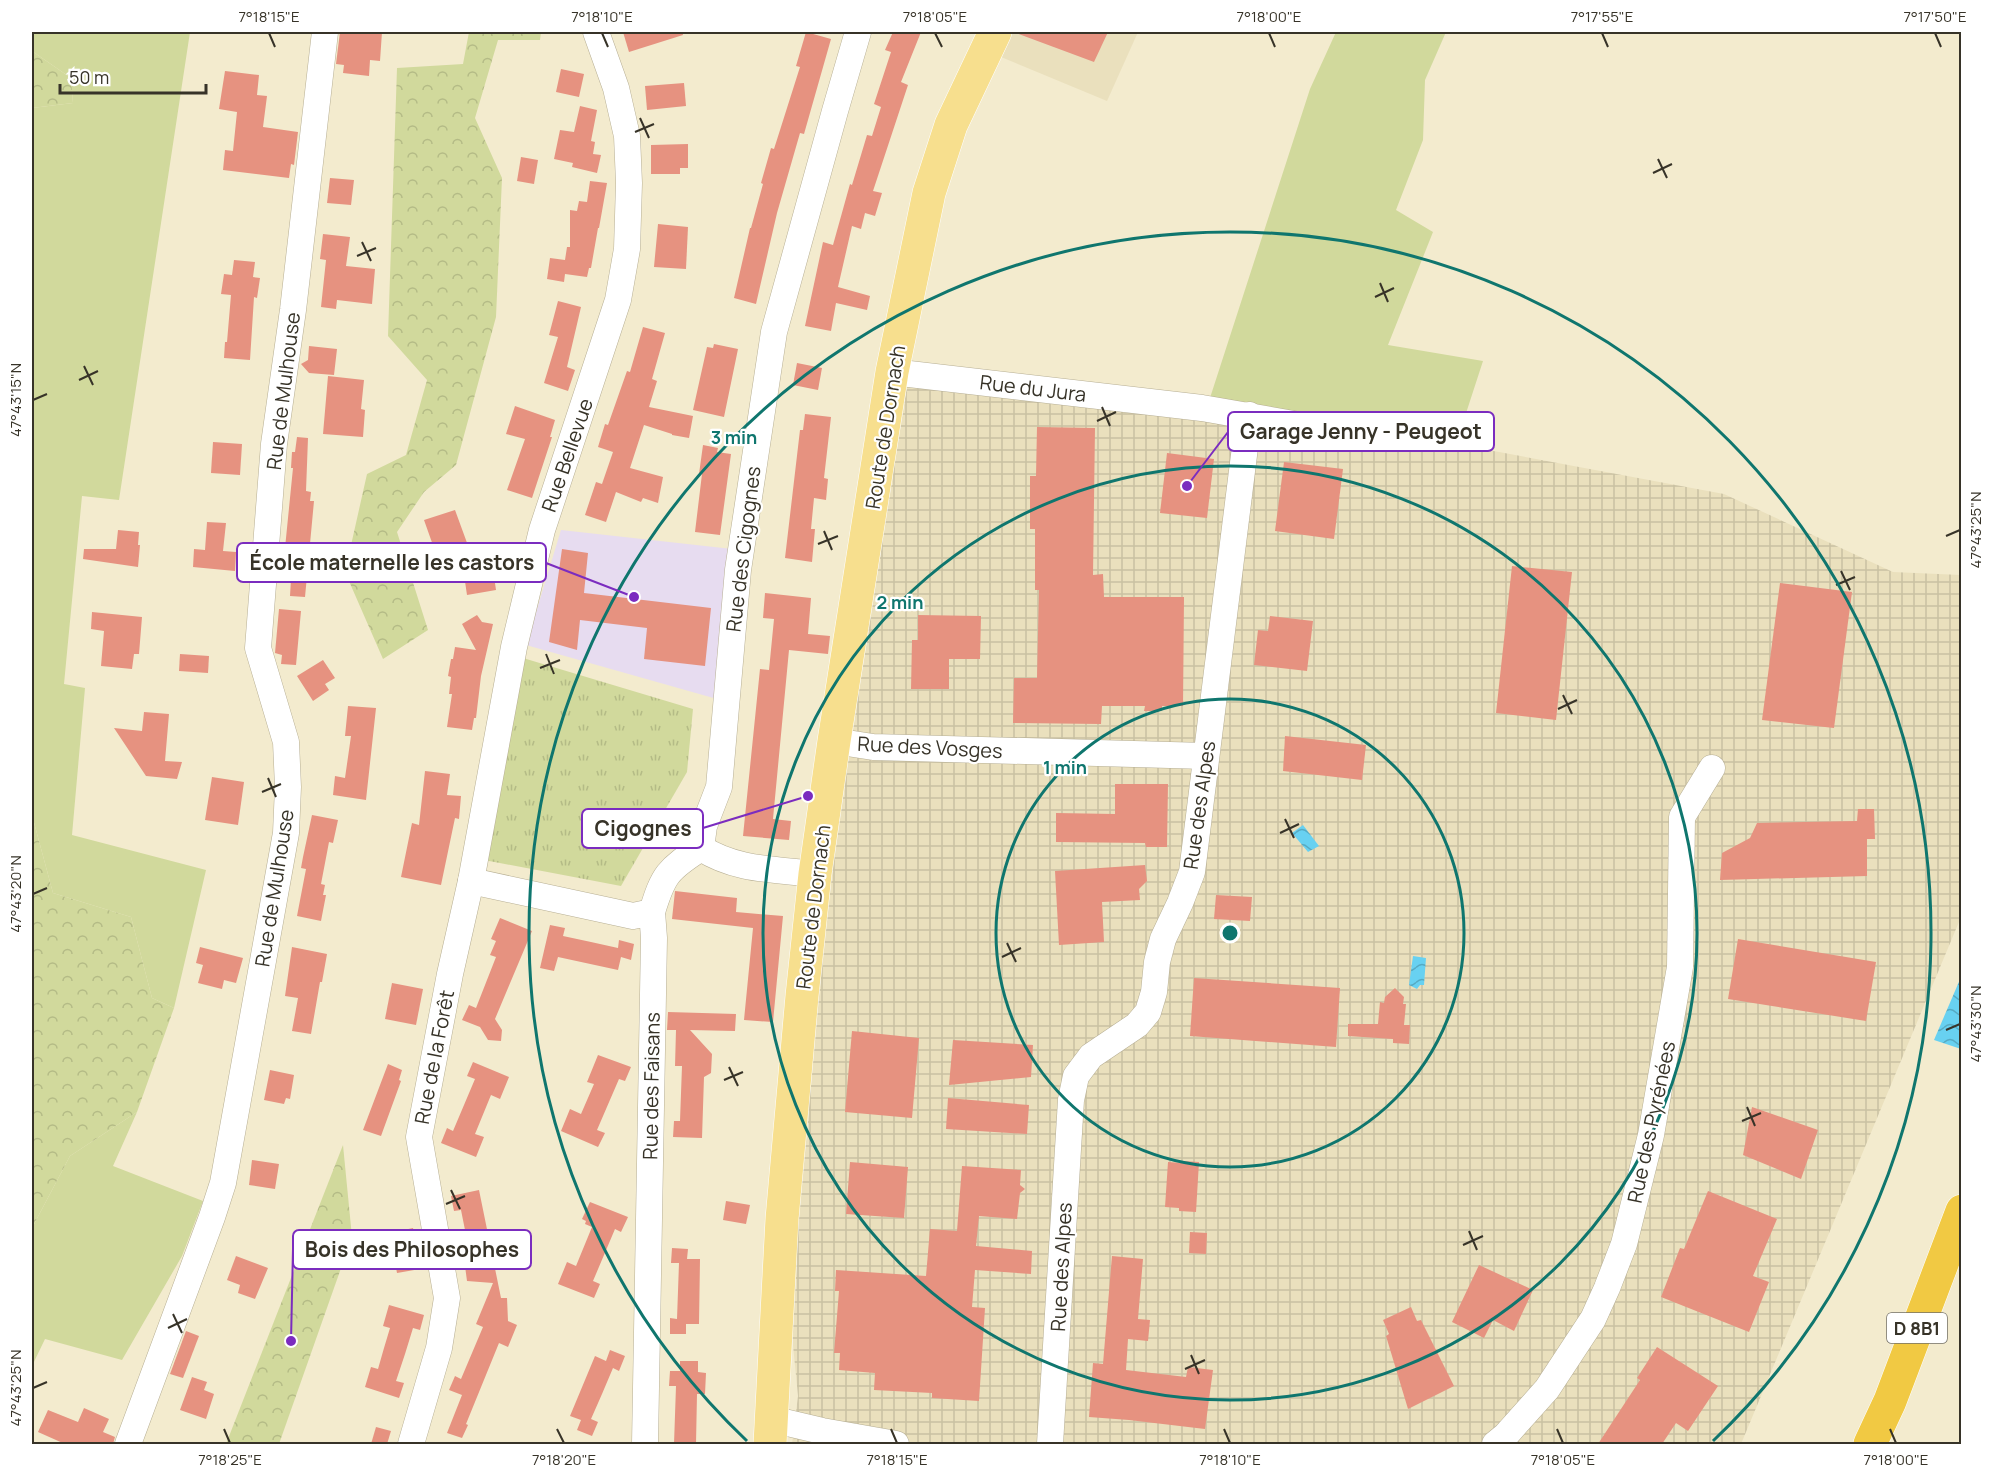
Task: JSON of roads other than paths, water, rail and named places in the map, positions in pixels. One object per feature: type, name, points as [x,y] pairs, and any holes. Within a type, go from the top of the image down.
[{"type":"highway","name":"D 8B1","points":[[1870,1444],[1890,1401],[1962,1210]]},
{"type":"main road","name":"Route de Dornach","points":[[771,1432],[782,1219],[815,873],[892,372],[929,193],[951,125],[995,32]]},
{"type":"street","name":"Rue de Mulhouse","points":[[128,1444],[212,1217],[222,1183],[286,833],[288,787],[286,741],[258,648],[274,444],[293,310],[325,32]]},
{"type":"street","name":"Rue Bellevue","points":[[471,881],[514,647],[542,530],[615,310],[627,249],[629,183],[627,135],[616,88],[596,32]]},
{"type":"street","name":"Rue des Cigognes","points":[[701,848],[704,826],[719,787],[738,570],[774,332],[858,32]]},
{"type":"street","name":"Rue du Jura","points":[[892,372],[1249,415],[1352,434]]},
{"type":"street","name":"Rue des Alpes","points":[[1050,1444],[1071,1100],[1076,1076],[1090,1056],[1137,1025],[1148,1012],[1154,992],[1157,962],[1163,939],[1192,872],[1249,415]]},
{"type":"street","name":"Rue des Vosges","points":[[834,741],[873,747],[1206,756]]},
{"type":"street","name":"Rue des Pyrénées","points":[[1495,1444],[1506,1435],[1547,1389],[1593,1318],[1624,1244],[1651,1134],[1680,967],[1682,817],[1712,768]]},
{"type":"street","points":[[471,881],[633,916],[652,912],[666,874],[701,848],[715,857],[741,866],[815,873]]},
{"type":"street","name":"Rue de la Forêt","points":[[411,1444],[439,1348],[447,1298],[419,1137],[450,974],[471,881]]},
{"type":"street","name":"Rue des Faisans","points":[[645,1444],[654,938],[652,912]]},
{"type":"street","points":[[771,1432],[822,1431],[896,1444]]},
{"type":"water","points":[[1303,825],[1319,846],[1308,852],[1292,833]]},
{"type":"water","points":[[1413,956],[1426,958],[1424,985],[1420,985],[1417,989],[1409,985]]},
{"type":"water","points":[[1961,977],[1961,1049],[1934,1040]]},
{"type":"place","name":"Garage Jenny - Peugeot","points":[[1187,486]]},
{"type":"place","name":"École maternelle les castors","points":[[634,597]]},
{"type":"place","name":"Cigognes","points":[[808,796]]},
{"type":"place","name":"Bois des Philosophes","points":[[291,1341]]}]
